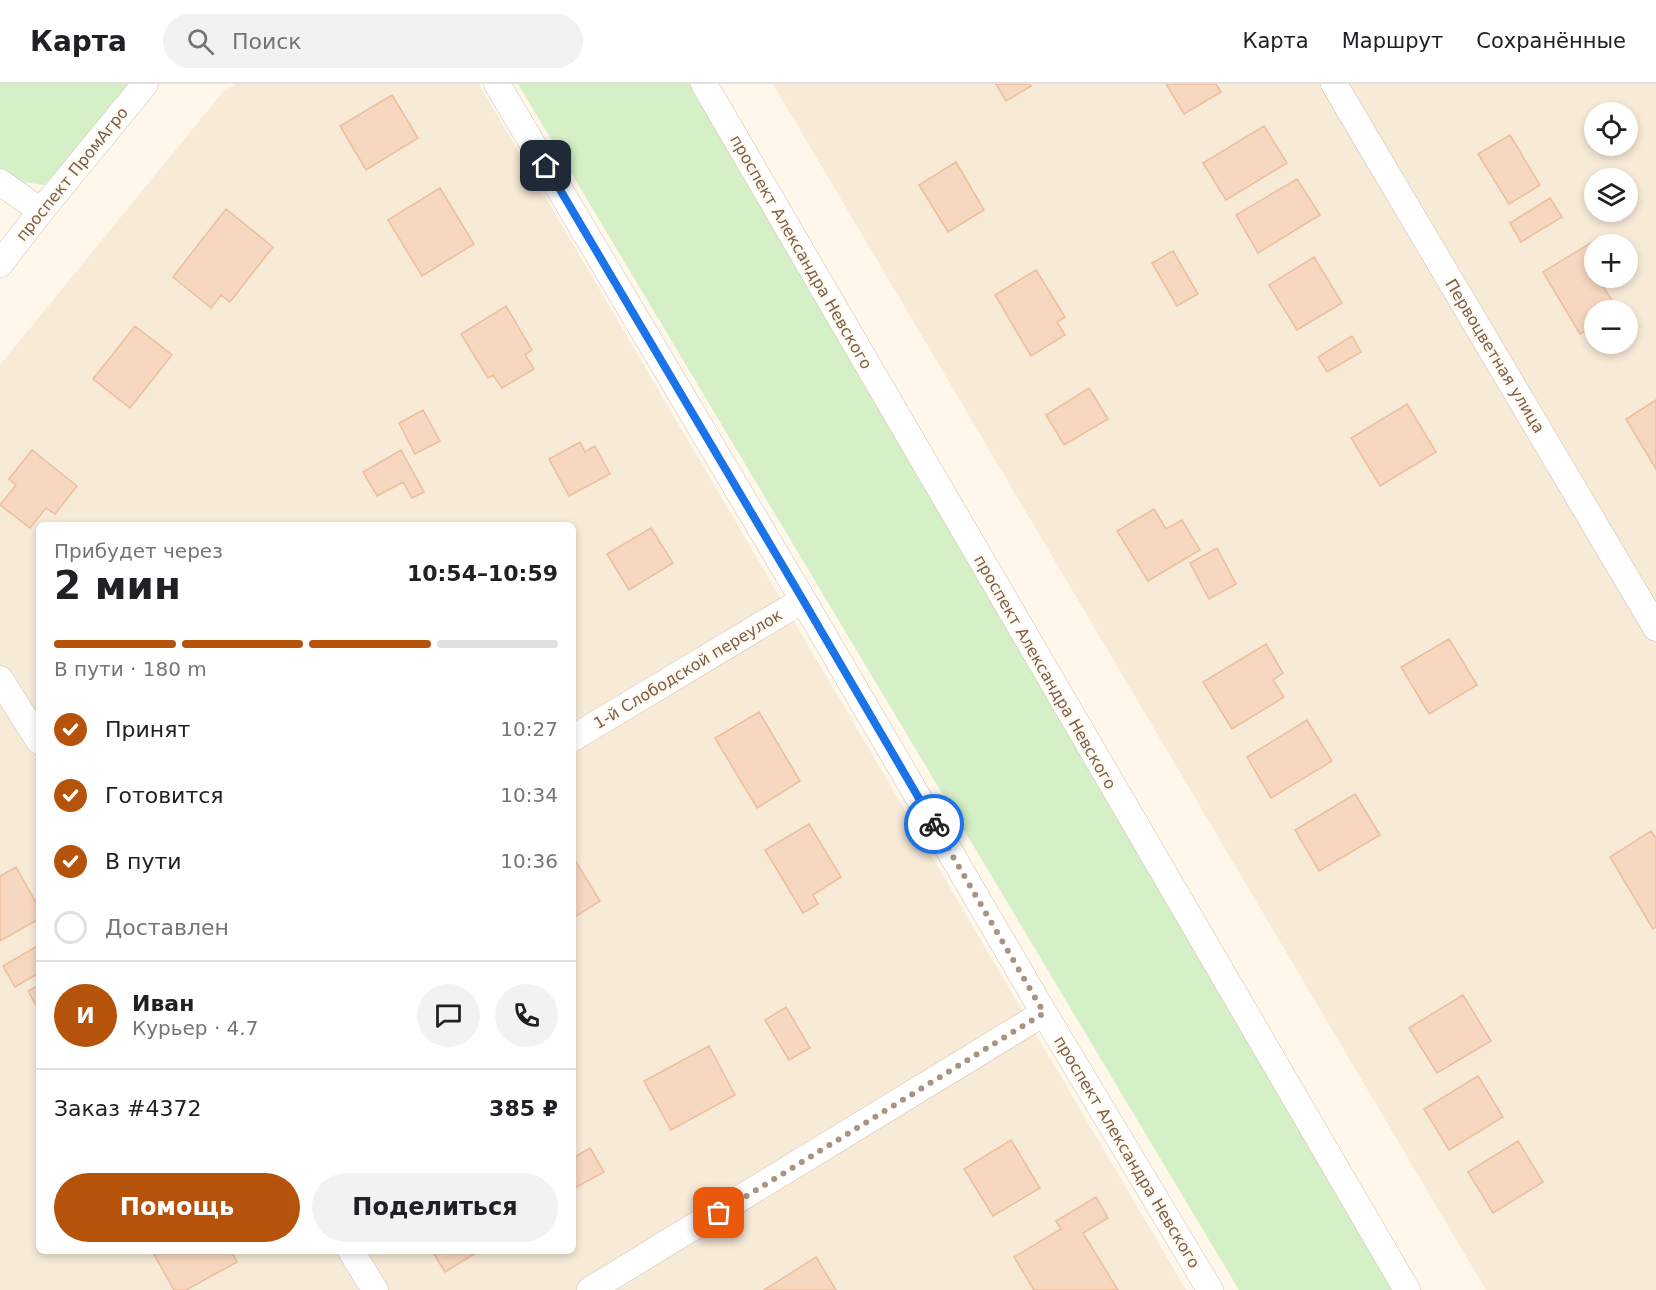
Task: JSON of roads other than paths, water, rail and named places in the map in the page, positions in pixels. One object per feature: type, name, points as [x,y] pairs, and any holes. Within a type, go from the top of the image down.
[{"type":"street","name":"проспект ПромАгро","points":[[0,264],[145,84]]},
{"type":"street","name":"проспект Александра Невского","points":[[497,84],[1209,1290]]},
{"type":"street","name":"проспект Александра Невского","points":[[704,84],[1407,1290]]},
{"type":"street","name":"Первоцветная улица","points":[[1334,84],[1656,628]]},
{"type":"street","points":[[0,182],[41,211]]},
{"type":"street","name":"1-й Слободской переулок","points":[[576,736],[803,600]]},
{"type":"street","points":[[0,679],[36,736]]},
{"type":"street","points":[[590,1290],[1044,1013]]},
{"type":"street","points":[[353,1254],[375,1290]]}]
